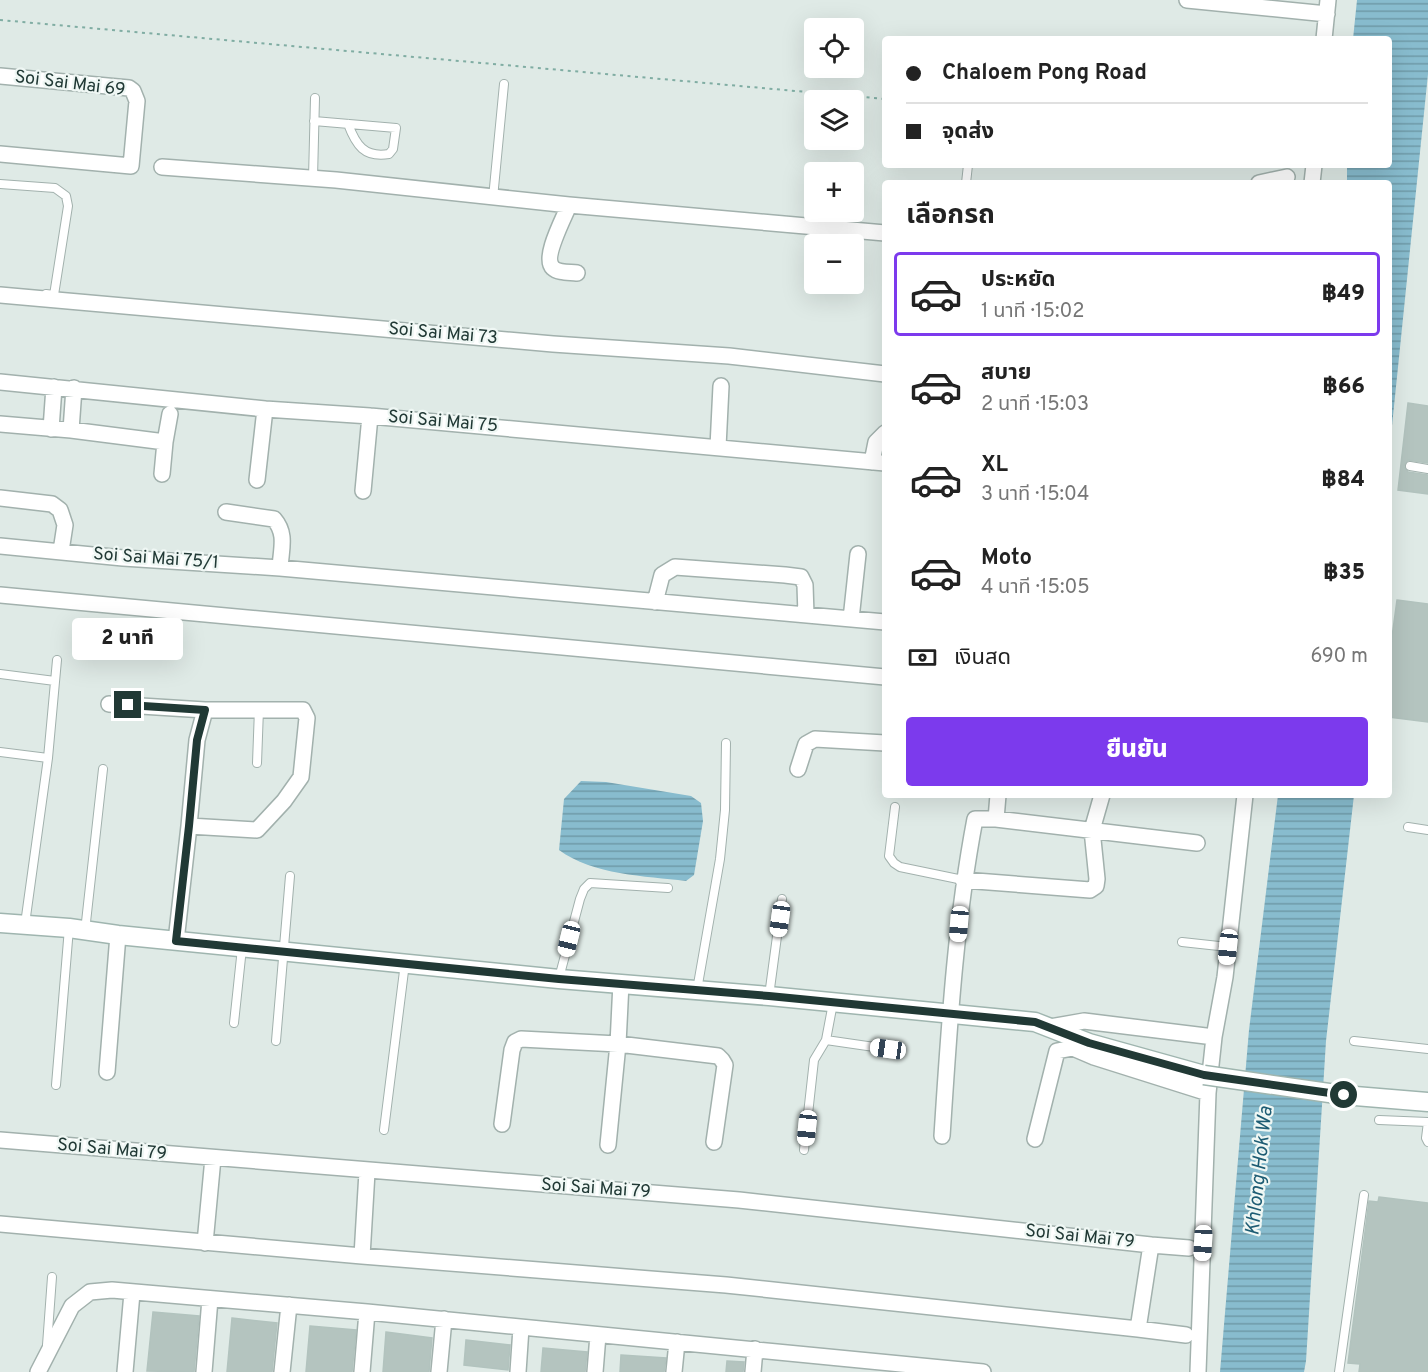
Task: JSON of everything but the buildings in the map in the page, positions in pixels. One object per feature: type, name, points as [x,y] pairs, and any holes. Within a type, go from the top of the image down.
[{"type":"main road","points":[[0,923],[559,979],[950,1013],[1042,1025],[1206,1084],[1428,1102]]},
{"type":"street","points":[[1187,0],[1327,7],[1324,36]]},
{"type":"street","name":"Soi Sai Mai 69","points":[[0,76],[129,88],[133,91],[137,101],[133,164],[129,166],[0,154]]},
{"type":"street","points":[[162,166],[313,178],[569,206],[882,232]]},
{"type":"street","points":[[1273,180],[1287,177]]},
{"type":"street","points":[[569,206],[550,252],[549,261],[552,268],[558,271],[577,273]]},
{"type":"street","name":"Soi Sai Mai 73","points":[[0,295],[52,297],[553,344],[729,356],[882,374]]},
{"type":"street","name":"Soi Sai Mai 75","points":[[0,382],[265,409],[370,416],[878,463]]},
{"type":"street","points":[[718,447],[721,386]]},
{"type":"street","points":[[51,429],[54,387]]},
{"type":"street","points":[[71,430],[74,388]]},
{"type":"street","points":[[257,480],[265,409]]},
{"type":"street","points":[[162,474],[170,414]]},
{"type":"street","points":[[363,491],[370,416]]},
{"type":"street","points":[[0,424],[165,442]]},
{"type":"street","points":[[878,463],[876,442],[882,436]]},
{"type":"street","points":[[0,498],[52,504],[60,510],[65,525],[61,551]]},
{"type":"street","points":[[226,512],[274,519],[283,536],[280,568]]},
{"type":"street","name":"Soi Sai Mai 75/1","points":[[0,546],[123,558],[280,568],[882,622]]},
{"type":"street","points":[[851,619],[858,554]]},
{"type":"street","points":[[655,602],[662,576],[675,567],[785,575],[801,577],[806,585],[806,615]]},
{"type":"street","points":[[0,595],[882,677]]},
{"type":"street","points":[[109,704],[205,710],[303,710],[307,718],[301,777],[284,801],[257,830],[189,826]]},
{"type":"street","points":[[176,941],[197,740],[205,710]]},
{"type":"street","points":[[798,769],[806,744],[815,739],[882,743]]},
{"type":"street","points":[[996,819],[998,798]]},
{"type":"street","points":[[963,880],[1090,890],[1096,886],[1097,879],[1092,830],[1101,798]]},
{"type":"street","points":[[1198,1372],[1206,1084],[1228,947],[1245,798]]},
{"type":"street","points":[[942,1136],[950,1013],[963,880],[975,819],[996,819],[1197,843]]},
{"type":"street","points":[[107,1072],[118,935]]},
{"type":"street","points":[[608,1145],[618,1044],[621,983]]},
{"type":"street","points":[[1206,1084],[1094,1057],[1044,1035],[1042,1025],[1084,1021],[1214,1036]]},
{"type":"street","points":[[502,1124],[515,1042],[521,1039],[618,1044],[718,1056],[723,1060],[725,1065],[714,1142]]},
{"type":"street","points":[[1035,1139],[1057,1051],[1073,1048]]},
{"type":"street","name":"Soi Sai Mai 79","points":[[0,1140],[367,1172],[739,1200],[1151,1245],[1138,1329]]},
{"type":"street","points":[[205,1243],[213,1158]]},
{"type":"street","points":[[362,1256],[367,1172]]},
{"type":"street","points":[[0,1224],[726,1285],[1186,1335]]},
{"type":"street","points":[[1151,1245],[1189,1248]]},
{"type":"street","points":[[38,1372],[72,1306],[90,1292],[112,1290],[755,1349],[831,1365],[983,1372]]},
{"type":"street","points":[[125,1372],[132,1293]]},
{"type":"street","points":[[204,1372],[210,1299]]},
{"type":"street","points":[[282,1372],[289,1305]]},
{"type":"street","points":[[362,1372],[367,1312]]},
{"type":"street","points":[[439,1372],[444,1319]]},
{"type":"street","points":[[518,1372],[521,1328]]},
{"type":"street","points":[[595,1372],[598,1335]]},
{"type":"street","points":[[674,1372],[677,1342]]},
{"type":"street","points":[[753,1372],[755,1349]]},
{"type":"lane","points":[[493,198],[504,84]]},
{"type":"lane","points":[[313,178],[315,98]]},
{"type":"lane","points":[[314,121],[396,128],[393,149],[389,154],[379,156],[365,151],[355,142],[348,124]]},
{"type":"lane","points":[[0,184],[55,188],[66,196],[68,206],[52,297],[0,290]]},
{"type":"lane","points":[[1410,466],[1428,469]]},
{"type":"lane","points":[[25,925],[48,758],[57,660]]},
{"type":"lane","points":[[0,674],[55,681]]},
{"type":"lane","points":[[257,763],[259,709]]},
{"type":"lane","points":[[697,990],[720,859],[725,810],[726,743]]},
{"type":"lane","points":[[0,752],[48,758]]},
{"type":"lane","points":[[56,1085],[77,929],[103,769]]},
{"type":"lane","points":[[896,807],[889,856],[894,863],[900,867],[963,880]]},
{"type":"lane","points":[[1408,827],[1428,830]]},
{"type":"lane","points":[[276,1041],[290,876]]},
{"type":"lane","points":[[559,979],[580,899],[584,889],[590,883],[668,888]]},
{"type":"lane","points":[[769,996],[782,899]]},
{"type":"lane","points":[[1182,942],[1228,947]]},
{"type":"lane","points":[[234,1023],[242,947]]},
{"type":"lane","points":[[384,1130],[405,963]]},
{"type":"lane","points":[[804,1150],[814,1060],[826,1040],[833,1003]]},
{"type":"lane","points":[[826,1040],[888,1049]]},
{"type":"lane","points":[[1354,1041],[1428,1049]]},
{"type":"lane","points":[[1379,1120],[1428,1122],[1428,1142]]},
{"type":"lane","points":[[1339,1372],[1364,1195]]},
{"type":"lane","points":[[47,1353],[52,1277]]},
{"type":"path","points":[[0,20],[882,99]]},
{"type":"water","points":[[1357,0],[1428,0],[1428,74],[1392,426],[1392,180],[1347,180],[1347,168],[1392,168],[1392,36],[1353,36]]},
{"type":"water","points":[[581,781],[606,782],[691,796],[701,803],[703,821],[694,875],[686,881],[620,873],[587,865],[559,850],[564,799]]},
{"type":"water","name":"Khlong Hok Wa","points":[[1278,798],[1354,798],[1326,1041],[1304,1372],[1220,1372],[1249,1030]]},
{"type":"route","points":[[128,705],[205,710],[197,740],[176,941],[559,979],[769,996],[1035,1022],[1089,1043],[1204,1075],[1344,1095]]}]
